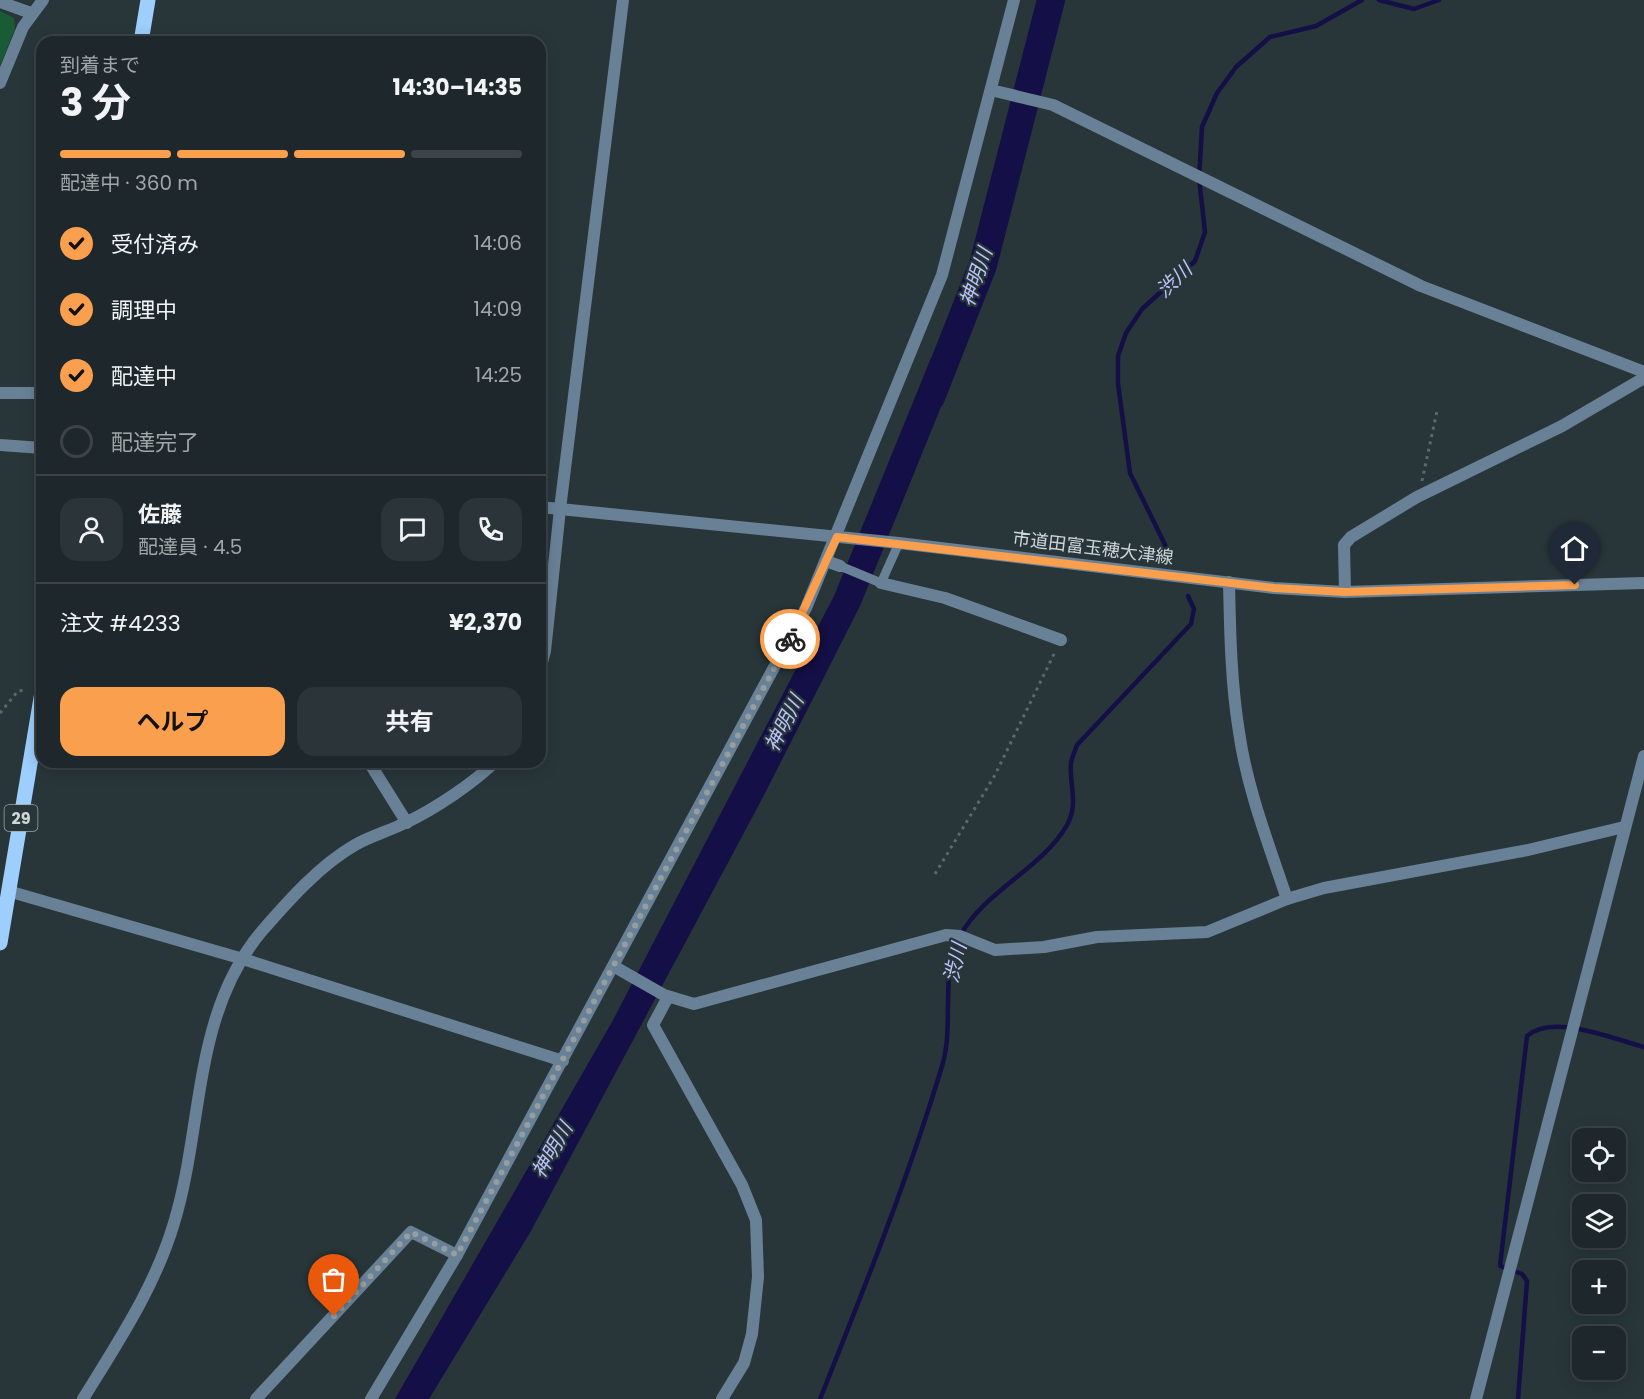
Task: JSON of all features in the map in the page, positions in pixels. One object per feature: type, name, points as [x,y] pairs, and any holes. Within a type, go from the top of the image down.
[{"type":"main road","points":[[142,36],[148,0]]},
{"type":"main road","name":"29","points":[[0,943],[6,885],[36,702]]},
{"type":"street","points":[[0,83],[22,27],[43,0]]},
{"type":"street","points":[[546,642],[560,509],[623,0]]},
{"type":"street","points":[[371,1399],[457,1255],[563,1061],[620,970],[806,608],[826,561],[843,537],[942,275],[997,91],[1014,0]]},
{"type":"street","points":[[0,2],[31,13]]},
{"type":"street","points":[[997,91],[1053,105],[1421,286],[1644,372]]},
{"type":"street","points":[[1345,592],[1344,545],[1351,537],[1417,497],[1562,426],[1644,378]]},
{"type":"street","points":[[0,393],[36,393]]},
{"type":"street","points":[[0,445],[36,448]]},
{"type":"street","name":"市道田富玉穂大津線","points":[[546,508],[843,537],[1229,582],[1345,592],[1644,583]]},
{"type":"street","points":[[826,561],[840,566]]},
{"type":"street","points":[[878,582],[945,598],[1061,640]]},
{"type":"street","points":[[1229,582],[1231,659],[1239,734],[1259,814],[1287,899]]},
{"type":"street","points":[[1476,1399],[1644,756]]},
{"type":"street","points":[[373,768],[407,822]]},
{"type":"street","points":[[83,1399],[160,1268],[175,1220],[186,1172],[206,1048],[218,1007],[243,959],[261,932],[325,867],[356,845],[407,822],[481,776],[489,768]]},
{"type":"street","points":[[620,970],[666,996],[694,1004],[946,935],[960,936],[995,950],[1044,947],[1097,937],[1207,932],[1287,899],[1324,888],[1528,850],[1624,827]]},
{"type":"street","points":[[6,885],[563,1061]]},
{"type":"street","points":[[666,996],[652,1025],[742,1185],[756,1220],[758,1277],[752,1334],[744,1363],[722,1399]]},
{"type":"street","points":[[256,1399],[411,1232],[457,1255]]},
{"type":"lane","points":[[840,566],[878,582],[896,543]]},
{"type":"path","points":[[1417,497],[1437,411]]},
{"type":"path","points":[[935,874],[995,775],[1061,640]]},
{"type":"path","points":[[0,713],[18,691],[36,690]]},
{"type":"green space","points":[[0,11],[14,18],[15,29],[0,65]]},
{"type":"water","points":[[931,358],[958,365],[860,606],[761,801],[531,1231],[429,1399],[395,1399],[612,1022],[834,596]]},
{"type":"waterway","name":"神明川","points":[[931,397],[983,265],[1051,0]]},
{"type":"waterway","name":"渋川","points":[[1171,557],[1130,473],[1118,384],[1118,356],[1126,333],[1142,309],[1195,261],[1205,232],[1199,178],[1202,127],[1217,93],[1236,67],[1270,37],[1316,26],[1362,0]]},
{"type":"waterway","name":"渋川","points":[[1379,0],[1414,9],[1439,0]]},
{"type":"waterway","name":"渋川","points":[[820,1399],[900,1192],[942,1066],[946,1050],[950,967],[960,936],[984,905],[1043,854],[1067,825],[1071,817],[1073,802],[1071,763],[1077,745],[1191,624],[1194,609],[1188,596]]},
{"type":"waterway","points":[[1518,1399],[1527,1281],[1522,1274],[1500,1266],[1527,1036],[1538,1030],[1567,1027],[1644,1047]]},
{"type":"way so far","points":[[334,1316],[411,1232],[457,1255],[615,967],[790,639]]},
{"type":"route","points":[[790,639],[837,537],[1274,588],[1345,592],[1575,585]]}]
